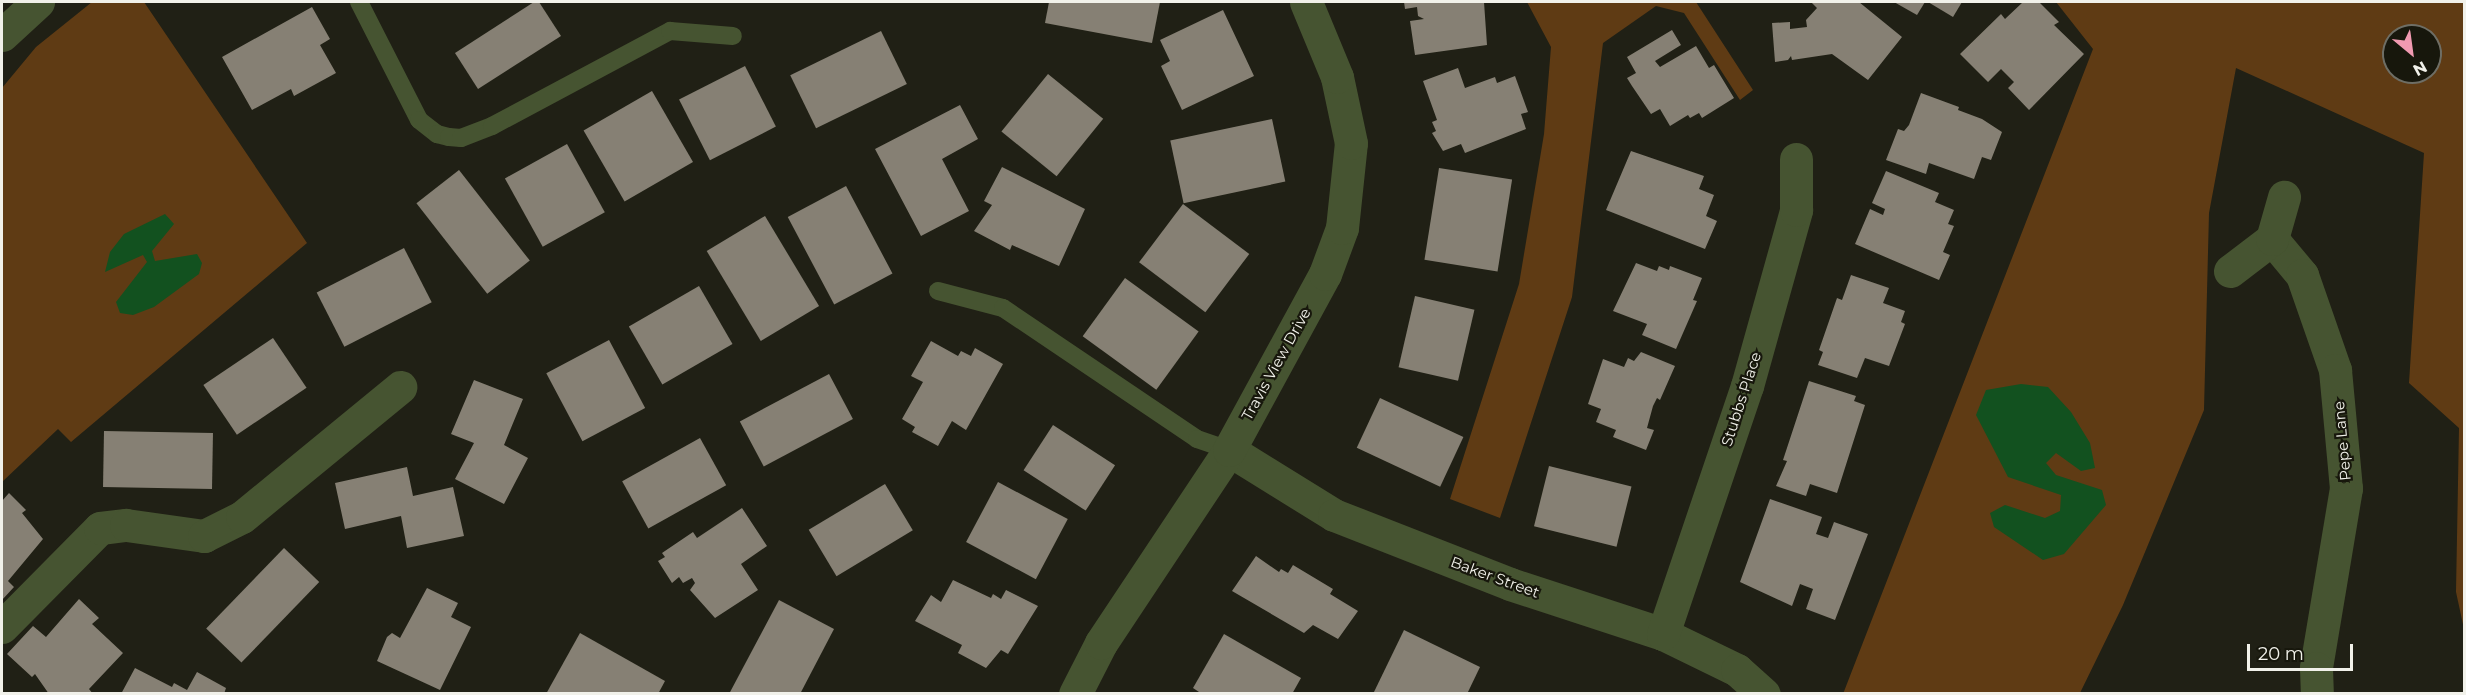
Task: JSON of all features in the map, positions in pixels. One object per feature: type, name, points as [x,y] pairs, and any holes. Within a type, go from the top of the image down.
[{"type":"street","points":[[2,35],[39,2]]},
{"type":"street","name":"Travis View Drive","points":[[1075,693],[1101,643],[1229,450],[1325,274],[1342,228],[1350,183],[1351,143],[1337,77],[1306,2]]},
{"type":"street","name":"Stubbs Place","points":[[1663,634],[1753,364],[1796,210],[1796,159]]},
{"type":"street","points":[[2230,271],[2272,239],[2284,197]]},
{"type":"street","name":"Pepe Lane","points":[[2272,239],[2302,275],[2335,370],[2346,488],[2316,668],[2317,693]]},
{"type":"street","points":[[2,627],[100,528],[126,525],[204,536],[242,517],[400,387]]},
{"type":"street","name":"Baker Street","points":[[1229,450],[1334,515],[1510,584],[1663,634],[1737,670],[1764,693]]},
{"type":"lane","points":[[359,2],[419,120],[437,134],[448,137],[461,138],[492,126],[670,31],[733,36]]},
{"type":"lane","points":[[938,291],[1003,308],[1197,439],[1229,450]]},
{"type":"shaded area","points":[[92,2],[144,2],[307,243],[71,442],[58,429],[2,482],[2,88],[36,47]]},
{"type":"shaded area","points":[[1527,2],[1696,2],[1753,90],[1740,100],[1684,13],[1656,6],[1603,43],[1572,297],[1500,518],[1450,499],[1519,284],[1544,134],[1551,47]]},
{"type":"shaded area","points":[[2056,2],[2464,2],[2464,629],[2456,592],[2459,428],[2409,383],[2424,153],[2236,68],[2209,213],[2204,410],[2123,605],[2080,693],[1843,694],[2093,49]]},
{"type":"shaded area","points":[[165,214],[174,224],[152,251],[155,261],[197,254],[202,263],[199,274],[154,307],[133,315],[120,313],[116,302],[147,262],[143,255],[105,272],[110,252],[124,234]]},
{"type":"shaded area","points":[[2021,384],[2048,387],[2071,412],[2090,443],[2095,468],[2081,471],[2056,453],[2046,463],[2056,475],[2102,490],[2106,505],[2064,554],[2043,560],[1994,527],[1990,513],[2005,505],[2045,518],[2060,511],[2061,495],[2008,477],[1976,415],[1986,390]]},
{"type":"building","points":[[534,2],[539,2],[561,36],[478,89],[455,53]]},
{"type":"building","points":[[1049,2],[1160,2],[1152,43],[1045,23]]},
{"type":"building","points":[[1404,2],[1484,2],[1487,45],[1415,55],[1410,21],[1424,19],[1418,16],[1417,7],[1405,9]]},
{"type":"building","points":[[1811,2],[1859,2],[1902,37],[1868,80],[1832,54],[1792,60],[1791,56],[1788,60],[1775,62],[1772,23],[1790,22],[1790,29],[1807,27],[1806,20],[1817,8]]},
{"type":"building","points":[[1894,2],[1925,2],[1917,15]]},
{"type":"building","points":[[1928,2],[1962,2],[1953,17]]},
{"type":"building","points":[[2023,2],[2039,2],[2059,22],[2054,25],[2084,54],[2029,110],[2008,88],[2014,82],[2001,69],[1988,82],[1960,54],[2001,14],[2005,19]]},
{"type":"building","points":[[312,7],[330,39],[320,45],[336,73],[294,96],[291,89],[252,110],[222,57]]},
{"type":"building","points":[[1223,10],[1254,76],[1182,110],[1161,66],[1170,61],[1160,40]]},
{"type":"building","points":[[1672,30],[1681,45],[1655,61],[1660,67],[1696,46],[1709,68],[1714,65],[1734,98],[1702,118],[1699,113],[1690,118],[1688,115],[1670,126],[1660,109],[1651,114],[1627,78],[1636,73],[1627,57]]},
{"type":"building","points":[[881,31],[907,84],[816,128],[790,75]]},
{"type":"building","points":[[745,66],[776,127],[710,160],[679,100]]},
{"type":"building","points":[[1458,68],[1465,88],[1495,77],[1497,83],[1515,76],[1528,112],[1521,114],[1526,129],[1465,153],[1461,144],[1443,151],[1432,133],[1436,131],[1432,122],[1437,120],[1423,81]]},
{"type":"building","points":[[1048,74],[1103,119],[1057,176],[1001,132]]},
{"type":"building","points":[[652,91],[693,162],[625,202],[584,130]]},
{"type":"building","points":[[1921,93],[1959,107],[1958,110],[1982,119],[2002,132],[1991,160],[1982,157],[1974,179],[1929,163],[1926,174],[1886,160],[1898,129],[1904,131],[1909,125]]},
{"type":"building","points":[[960,105],[978,139],[942,159],[969,211],[921,236],[875,149]]},
{"type":"building","points":[[1272,119],[1285,182],[1184,203],[1170,141]]},
{"type":"building","points":[[567,144],[605,212],[543,247],[505,178]]},
{"type":"building","points":[[1631,151],[1704,176],[1699,189],[1714,195],[1706,216],[1717,221],[1705,249],[1606,210]]},
{"type":"building","points":[[1002,167],[1085,209],[1059,266],[1012,245],[1010,250],[974,231],[992,205],[984,201]]},
{"type":"building","points":[[1439,168],[1512,180],[1498,271],[1424,260]]},
{"type":"building","points":[[459,170],[530,261],[487,294],[416,203]]},
{"type":"building","points":[[1886,171],[1939,193],[1935,202],[1954,210],[1948,224],[1954,226],[1943,252],[1950,255],[1939,280],[1855,244],[1870,209],[1883,215],[1885,209],[1872,203]]},
{"type":"building","points":[[846,186],[892,273],[834,304],[788,217]]},
{"type":"building","points":[[1183,204],[1249,254],[1205,312],[1139,262]]},
{"type":"building","points":[[765,216],[819,306],[761,341],[707,251]]},
{"type":"building","points":[[404,248],[432,302],[344,347],[317,292]]},
{"type":"building","points":[[1636,263],[1657,271],[1659,266],[1669,270],[1670,266],[1702,278],[1693,300],[1697,301],[1676,349],[1642,335],[1647,324],[1613,311]]},
{"type":"building","points":[[1851,275],[1889,288],[1883,303],[1905,311],[1901,322],[1905,324],[1889,366],[1865,358],[1857,378],[1818,365],[1823,352],[1819,350],[1837,298],[1842,300]]},
{"type":"building","points":[[1125,278],[1199,331],[1156,390],[1083,336]]},
{"type":"building","points":[[699,286],[732,344],[662,385],[629,326]]},
{"type":"building","points":[[1415,296],[1474,310],[1458,381],[1399,367]]},
{"type":"building","points":[[273,338],[307,388],[237,435],[203,385]]},
{"type":"building","points":[[609,340],[645,408],[582,441],[546,373]]},
{"type":"building","points":[[931,341],[958,356],[961,351],[971,356],[975,348],[1003,364],[966,430],[952,421],[938,446],[912,432],[915,427],[902,419],[923,382],[911,376]]},
{"type":"building","points":[[1641,352],[1675,366],[1660,400],[1657,398],[1653,406],[1647,428],[1654,430],[1646,450],[1613,437],[1616,430],[1596,422],[1601,409],[1588,404],[1603,359],[1624,367],[1628,358],[1634,361]]},
{"type":"building","points":[[829,374],[853,419],[764,466],[740,421]]},
{"type":"building","points":[[474,380],[523,399],[504,445],[528,458],[504,504],[455,479],[474,443],[451,434]]},
{"type":"building","points":[[1809,381],[1856,396],[1854,401],[1865,405],[1837,493],[1810,484],[1806,496],[1776,486],[1787,461],[1783,460]]},
{"type":"building","points":[[1380,398],[1463,437],[1440,487],[1357,448]]},
{"type":"building","points":[[1053,425],[1115,465],[1086,511],[1024,470]]},
{"type":"building","points":[[104,431],[213,433],[212,489],[103,487]]},
{"type":"building","points":[[700,438],[726,485],[648,528],[622,481]]},
{"type":"building","points":[[1549,466],[1631,487],[1616,547],[1534,526]]},
{"type":"building","points":[[407,467],[413,496],[453,487],[464,536],[407,548],[401,516],[345,529],[335,483]]},
{"type":"building","points":[[998,482],[1068,519],[1036,579],[966,542]]},
{"type":"building","points":[[885,484],[913,530],[837,576],[809,530]]},
{"type":"building","points":[[9,493],[26,510],[22,513],[43,539],[8,581],[14,587],[2,600],[2,501]]},
{"type":"building","points":[[1770,499],[1822,517],[1816,534],[1828,538],[1834,522],[1868,534],[1835,620],[1806,609],[1813,589],[1800,584],[1792,606],[1740,582]]},
{"type":"building","points":[[742,508],[767,546],[741,564],[758,590],[715,618],[690,590],[695,583],[692,578],[683,583],[679,577],[672,583],[658,561],[665,557],[662,553],[693,532],[697,538]]},
{"type":"building","points":[[284,548],[319,582],[241,663],[206,629]]},
{"type":"building","points":[[1256,556],[1279,572],[1281,569],[1288,573],[1293,565],[1333,589],[1330,594],[1358,611],[1338,639],[1313,625],[1304,633],[1232,591]]},
{"type":"building","points":[[953,580],[991,598],[993,594],[1001,599],[1006,590],[1038,606],[1008,654],[1001,650],[986,668],[958,653],[962,645],[915,621],[931,595],[941,602]]},
{"type":"building","points":[[427,588],[458,603],[451,617],[471,627],[440,690],[377,661],[387,637],[392,633],[400,638]]},
{"type":"building","points":[[79,599],[99,618],[92,624],[123,653],[89,689],[93,694],[49,694],[35,674],[32,677],[7,654],[33,626],[46,637]]},
{"type":"building","points":[[779,600],[834,629],[800,694],[729,694]]},
{"type":"building","points":[[1404,630],[1480,667],[1467,694],[1373,694]]},
{"type":"building","points":[[580,633],[665,681],[658,694],[546,694]]},
{"type":"building","points":[[1224,634],[1301,678],[1292,694],[1202,694],[1193,688]]},
{"type":"building","points":[[135,668],[172,687],[174,683],[187,690],[197,672],[226,688],[224,694],[121,694]]}]
